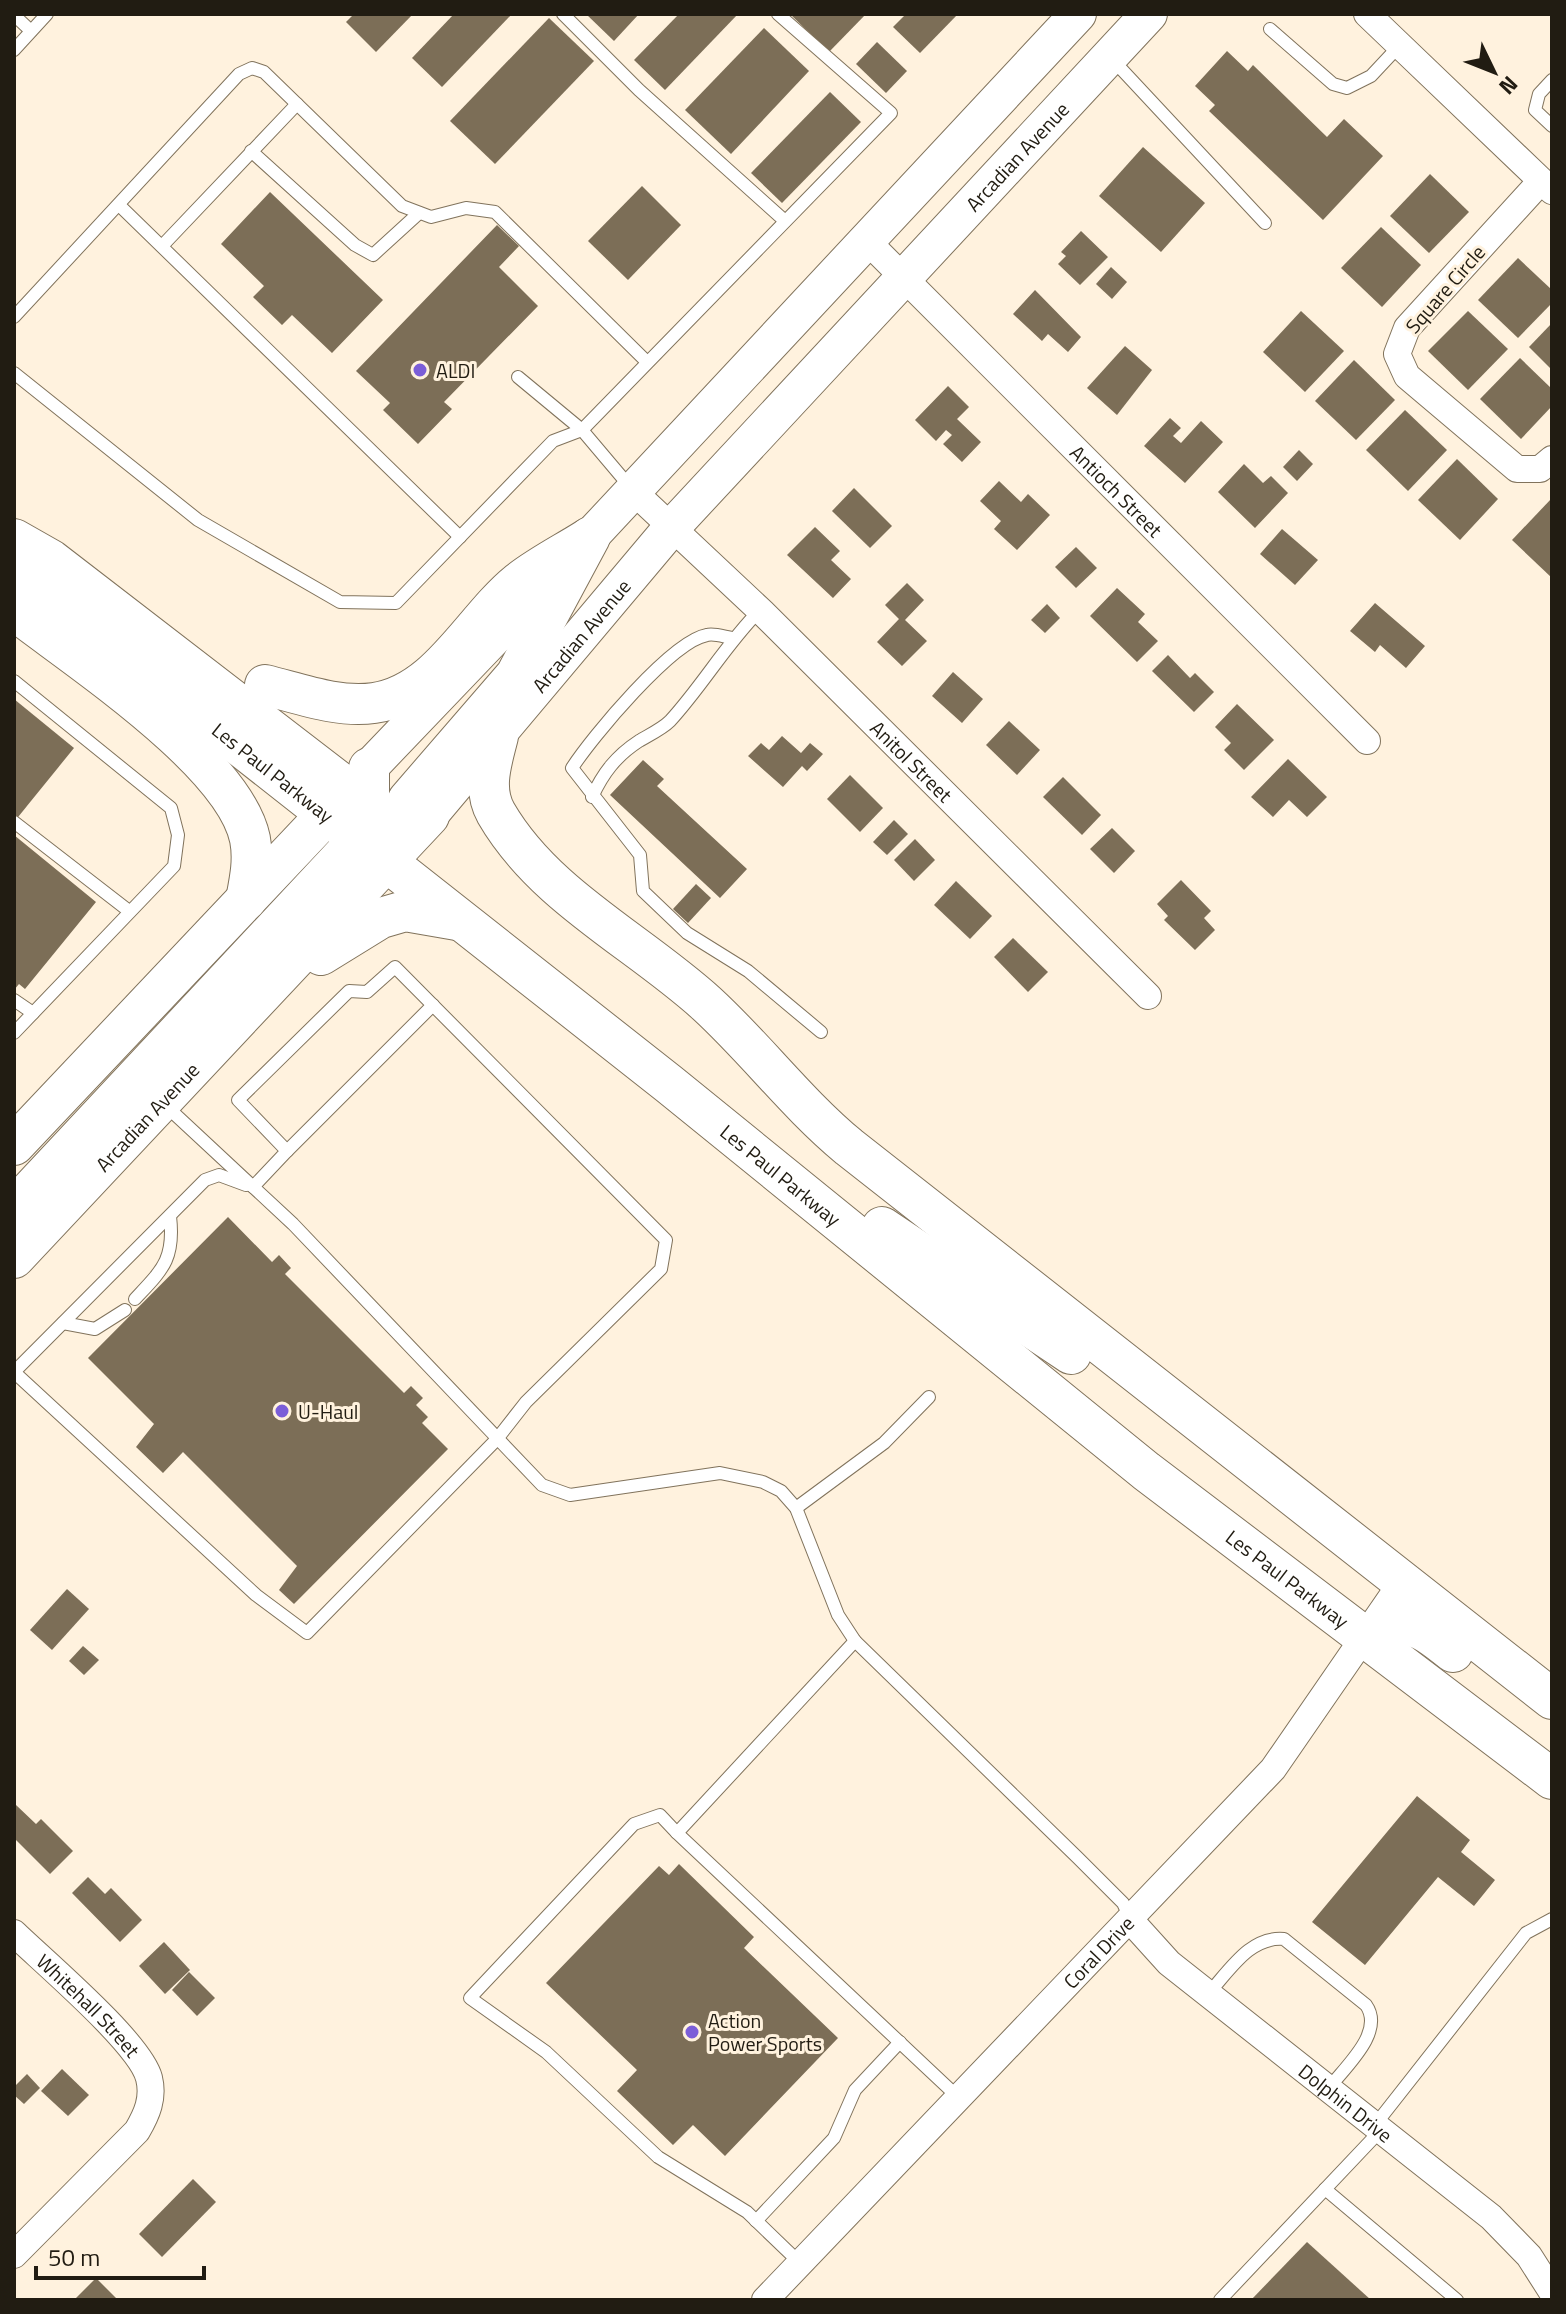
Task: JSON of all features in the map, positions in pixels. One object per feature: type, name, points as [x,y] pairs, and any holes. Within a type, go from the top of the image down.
[{"type":"main road","name":"Arcadian Avenue","points":[[14,1258],[277,982],[378,818],[590,537],[1078,14]]},
{"type":"main road","name":"Arcadian Avenue","points":[[14,1145],[246,900],[378,818],[498,736],[672,527],[902,276],[1149,14]]},
{"type":"main road","points":[[543,681],[580,604],[637,536],[640,516],[633,491]]},
{"type":"main road","points":[[265,685],[343,704],[373,703],[400,695],[422,683],[519,582],[590,537]]},
{"type":"main road","points":[[14,1208],[378,818],[516,675],[590,537]]},
{"type":"main road","points":[[14,539],[51,560],[378,818]]},
{"type":"main road","name":"Les Paul Parkway","points":[[14,568],[378,818],[457,920],[669,1084],[1146,1471],[1552,1779]]},
{"type":"main road","points":[[14,610],[193,750],[230,794],[249,836],[252,862],[246,900]]},
{"type":"main road","points":[[498,736],[488,778],[491,800],[528,856],[556,885],[707,1004],[821,1124],[1552,1699]]},
{"type":"main road","points":[[277,982],[381,918],[405,911],[457,920]]},
{"type":"main road","points":[[669,1084],[1164,1417],[1208,1431]]},
{"type":"main road","points":[[1365,1636],[1396,1624],[1413,1623],[1552,1728]]},
{"type":"street","points":[[1367,14],[1546,186]]},
{"type":"street","name":"Square Circle","points":[[1546,186],[1407,328],[1397,354],[1407,376],[1517,469],[1540,469],[1552,459]]},
{"type":"street","name":"Antioch Street","points":[[865,239],[1367,741]]},
{"type":"street","name":"Anitol Street","points":[[633,491],[760,610],[1148,996]]},
{"type":"street","name":"Coral Drive","points":[[765,2300],[1131,1921],[1273,1769],[1402,1582]]},
{"type":"street","name":"Dolphin Drive","points":[[1131,1921],[1169,1963],[1512,2236],[1552,2292]]},
{"type":"street","name":"Whitehall Street","points":[[14,1933],[141,2060],[150,2085],[148,2113],[137,2131],[14,2255]]},
{"type":"lane","points":[[14,50],[47,14]]},
{"type":"lane","points":[[563,14],[639,90],[785,221]]},
{"type":"lane","points":[[14,373],[198,520],[340,602],[396,603],[553,441],[582,430],[891,113],[778,14]]},
{"type":"lane","points":[[14,15],[31,31]]},
{"type":"lane","points":[[1270,29],[1333,84],[1347,88],[1371,76],[1400,45]]},
{"type":"lane","points":[[1109,56],[1265,223]]},
{"type":"lane","points":[[14,317],[239,74],[252,68],[264,72],[402,206],[431,217],[466,208],[495,212],[647,362]]},
{"type":"lane","points":[[1552,80],[1539,94],[1535,110],[1552,126]]},
{"type":"lane","points":[[162,246],[297,104]]},
{"type":"lane","points":[[251,151],[355,245],[373,255],[419,213]]},
{"type":"lane","points":[[120,206],[460,537]]},
{"type":"lane","points":[[518,377],[582,430],[633,491]]},
{"type":"lane","points":[[592,797],[603,772],[630,747],[667,724],[721,660],[732,638],[760,610]]},
{"type":"lane","points":[[732,638],[708,634],[683,646],[593,735],[572,768],[640,855],[643,891],[687,933],[748,971],[821,1032]]},
{"type":"lane","points":[[14,681],[171,808],[178,835],[174,866],[14,1033]]},
{"type":"lane","points":[[14,822],[129,911]]},
{"type":"lane","points":[[253,1187],[219,1175],[205,1180],[14,1372],[256,1595],[307,1633],[497,1439],[526,1402],[661,1269],[666,1240],[395,967],[367,992],[349,991],[238,1100],[287,1151]]},
{"type":"lane","points":[[14,1000],[33,1013]]},
{"type":"lane","points":[[253,1187],[433,1005]]},
{"type":"lane","points":[[163,1103],[293,1224],[542,1485],[570,1495],[720,1473],[763,1482],[781,1491],[796,1508],[838,1615],[855,1641],[1123,1903],[1131,1921]]},
{"type":"lane","points":[[135,1299],[164,1267],[173,1244],[170,1216]]},
{"type":"lane","points":[[63,1323],[95,1329],[125,1310]]},
{"type":"lane","points":[[796,1508],[884,1443],[929,1397]]},
{"type":"lane","points":[[677,1833],[855,1641]]},
{"type":"lane","points":[[801,2264],[756,2221],[658,2157],[546,2052],[470,1998],[634,1824],[660,1815],[960,2099]]},
{"type":"lane","points":[[1220,2300],[1325,2189],[1378,2127],[1526,1933],[1552,1919]]},
{"type":"lane","points":[[1208,1994],[1253,1946],[1268,1938],[1284,1939],[1366,2005],[1373,2015],[1373,2026],[1365,2041],[1329,2088]]},
{"type":"lane","points":[[756,2221],[834,2138],[855,2090],[900,2042]]},
{"type":"lane","points":[[1325,2189],[1457,2300]]},
{"type":"building","points":[[354,14],[413,14],[376,52],[346,22]]},
{"type":"building","points":[[454,14],[512,14],[442,87],[412,58]]},
{"type":"building","points":[[586,14],[639,14],[614,41]]},
{"type":"building","points":[[679,14],[738,14],[665,90],[634,60]]},
{"type":"building","points":[[790,14],[866,14],[829,52]]},
{"type":"building","points":[[906,14],[958,14],[920,53],[893,27]]},
{"type":"building","points":[[549,18],[594,61],[495,164],[450,121]]},
{"type":"building","points":[[764,28],[809,71],[731,154],[685,110]]},
{"type":"building","points":[[877,42],[907,71],[886,93],[856,64]]},
{"type":"building","points":[[1227,51],[1248,71],[1253,65],[1327,137],[1344,119],[1383,156],[1323,220],[1209,111],[1215,105],[1195,86]]},
{"type":"building","points":[[830,92],[861,122],[782,203],[751,173]]},
{"type":"building","points":[[1143,147],[1205,203],[1161,252],[1099,196]]},
{"type":"building","points":[[1430,174],[1469,212],[1429,253],[1390,216]]},
{"type":"building","points":[[642,186],[681,225],[628,280],[588,241]]},
{"type":"building","points":[[270,192],[383,300],[332,353],[292,315],[282,325],[253,297],[264,286],[221,244]]},
{"type":"building","points":[[497,225],[519,246],[499,267],[538,306],[444,402],[452,409],[418,444],[383,410],[390,403],[356,371]]},
{"type":"building","points":[[1381,227],[1421,265],[1382,307],[1341,268]]},
{"type":"building","points":[[1081,231],[1108,257],[1080,285],[1058,264],[1066,256],[1061,252]]},
{"type":"building","points":[[1518,258],[1552,290],[1552,303],[1518,338],[1478,300]]},
{"type":"building","points":[[1111,267],[1127,282],[1112,299],[1096,284]]},
{"type":"building","points":[[1035,290],[1081,337],[1068,352],[1048,334],[1042,341],[1013,314]]},
{"type":"building","points":[[1301,311],[1344,351],[1305,392],[1263,352]]},
{"type":"building","points":[[1468,311],[1508,349],[1468,390],[1428,351]]},
{"type":"building","points":[[1552,323],[1552,370],[1529,347]]},
{"type":"building","points":[[1125,346],[1152,370],[1117,415],[1087,388]]},
{"type":"building","points":[[1520,358],[1552,389],[1552,406],[1521,439],[1480,399]]},
{"type":"building","points":[[1354,360],[1395,400],[1356,440],[1315,401]]},
{"type":"building","points":[[948,386],[969,407],[957,419],[981,442],[962,462],[943,444],[952,435],[946,430],[936,441],[915,420]]},
{"type":"building","points":[[1405,410],[1447,450],[1408,491],[1366,450]]},
{"type":"building","points":[[1170,418],[1181,428],[1173,436],[1181,443],[1201,421],[1223,442],[1185,483],[1144,446]]},
{"type":"building","points":[[1299,450],[1313,464],[1297,481],[1283,467]]},
{"type":"building","points":[[1457,459],[1498,499],[1460,540],[1418,500]]},
{"type":"building","points":[[1244,464],[1263,483],[1271,476],[1288,493],[1255,528],[1218,492]]},
{"type":"building","points":[[999,481],[1021,502],[1028,494],[1050,515],[1017,550],[994,529],[1001,521],[980,501]]},
{"type":"building","points":[[854,488],[892,526],[870,548],[832,511]]},
{"type":"building","points":[[1552,498],[1552,578],[1512,540]]},
{"type":"building","points":[[815,527],[840,551],[831,560],[851,579],[833,598],[787,555]]},
{"type":"building","points":[[1282,529],[1318,560],[1295,585],[1260,554]]},
{"type":"building","points":[[1076,547],[1097,568],[1076,588],[1055,567]]},
{"type":"building","points":[[907,583],[924,600],[905,620],[927,641],[902,666],[877,642],[899,619],[885,605]]},
{"type":"building","points":[[1117,588],[1145,614],[1138,622],[1158,641],[1137,662],[1090,616]]},
{"type":"building","points":[[1375,603],[1425,646],[1406,668],[1380,645],[1375,652],[1350,631]]},
{"type":"building","points":[[1047,604],[1060,618],[1045,633],[1031,620]]},
{"type":"building","points":[[1168,655],[1190,678],[1195,673],[1214,692],[1194,712],[1152,671]]},
{"type":"building","points":[[953,672],[983,699],[962,723],[932,696]]},
{"type":"building","points":[[14,699],[74,748],[14,822]]},
{"type":"building","points":[[1237,704],[1274,740],[1244,770],[1224,750],[1231,743],[1215,727]]},
{"type":"building","points":[[1009,721],[1040,750],[1017,775],[986,745]]},
{"type":"building","points":[[782,736],[801,753],[810,743],[823,754],[807,771],[802,766],[783,787],[748,756],[761,743],[769,750]]},
{"type":"building","points":[[1288,759],[1327,797],[1307,817],[1289,800],[1273,817],[1251,797]]},
{"type":"building","points":[[643,760],[664,779],[657,786],[747,869],[720,898],[610,795]]},
{"type":"building","points":[[850,775],[883,808],[860,832],[827,799]]},
{"type":"building","points":[[1063,777],[1101,815],[1082,835],[1043,797]]},
{"type":"building","points":[[894,820],[908,834],[887,855],[873,842]]},
{"type":"building","points":[[1112,828],[1135,851],[1114,873],[1090,849]]},
{"type":"building","points":[[14,835],[96,902],[25,989],[19,984],[14,990]]},
{"type":"building","points":[[915,839],[935,860],[914,881],[894,860]]},
{"type":"building","points":[[1181,880],[1211,911],[1204,918],[1215,930],[1195,950],[1164,920],[1168,916],[1157,904]]},
{"type":"building","points":[[956,881],[992,916],[970,939],[934,905]]},
{"type":"building","points":[[696,884],[711,898],[688,923],[673,909]]},
{"type":"building","points":[[1013,938],[1048,972],[1028,992],[994,957]]},
{"type":"building","name":"U-Haul","points":[[228,1217],[272,1262],[279,1255],[291,1268],[285,1274],[404,1393],[411,1386],[423,1398],[416,1405],[428,1417],[422,1423],[448,1449],[294,1604],[279,1590],[297,1566],[183,1452],[163,1473],[136,1447],[154,1424],[88,1358]]},
{"type":"building","points":[[67,1589],[89,1609],[52,1650],[30,1630]]},
{"type":"building","points":[[83,1646],[99,1660],[84,1675],[69,1661]]},
{"type":"building","points":[[1417,1796],[1470,1840],[1461,1852],[1495,1880],[1474,1906],[1438,1877],[1365,1965],[1312,1922]]},
{"type":"building","points":[[16,1805],[36,1824],[41,1819],[73,1851],[50,1874],[14,1838]]},
{"type":"building","points":[[679,1864],[754,1937],[744,1948],[838,2038],[725,2156],[693,2125],[673,2145],[617,2091],[637,2070],[546,1983],[659,1866],[669,1875]]},
{"type":"building","points":[[88,1877],[105,1894],[111,1888],[142,1920],[120,1942],[72,1893]]},
{"type":"building","points":[[164,1942],[190,1970],[165,1994],[139,1966]]},
{"type":"building","points":[[189,1972],[215,1998],[197,2016],[172,1990]]},
{"type":"building","points":[[62,2069],[89,2095],[68,2116],[41,2091]]},
{"type":"building","points":[[27,2074],[40,2088],[24,2104],[14,2095],[14,2087]]},
{"type":"building","points":[[193,2179],[216,2202],[162,2257],[139,2234]]},
{"type":"building","points":[[1307,2242],[1371,2300],[1251,2300]]},
{"type":"building","points":[[96,2278],[118,2300],[74,2300]]},
{"type":"place","name":"ALDI","points":[[420,370]]},
{"type":"place","name":"U-Haul","points":[[282,1411]]},
{"type":"place","name":"Action Power Sports","points":[[692,2032]]}]
